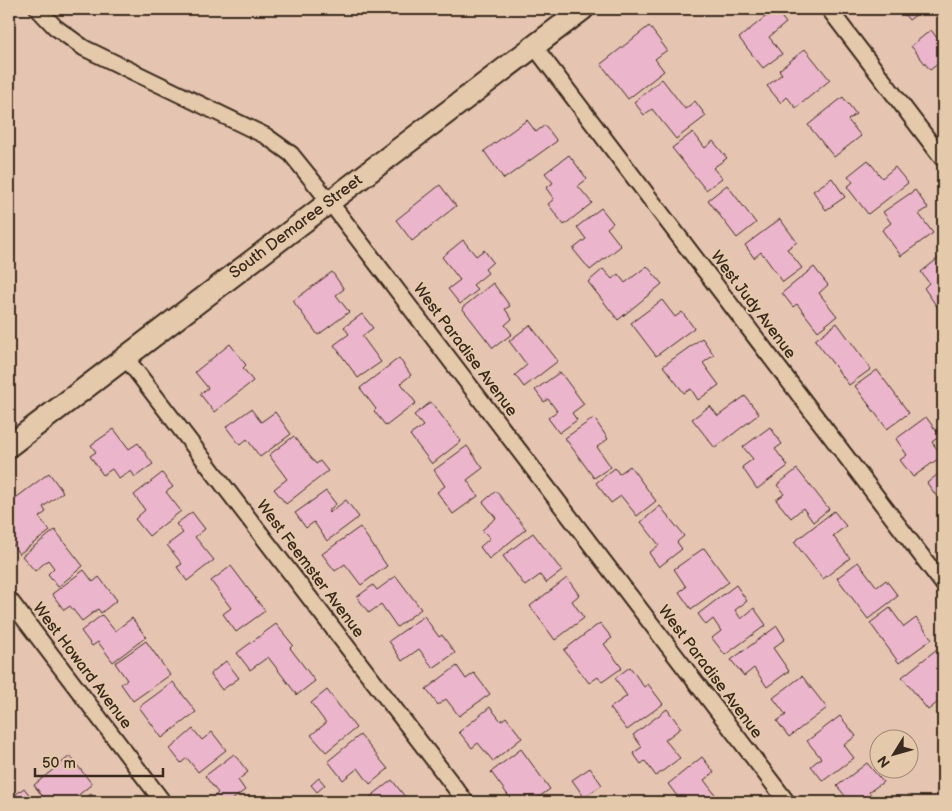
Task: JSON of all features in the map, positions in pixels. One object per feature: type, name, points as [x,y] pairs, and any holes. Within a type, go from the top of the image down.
[{"type":"main road","name":"South Demaree Street","points":[[9,446],[583,9]]},
{"type":"street","name":"West Paradise Avenue","points":[[38,9],[55,27],[84,48],[266,136],[291,154],[329,201],[787,802]]},
{"type":"street","points":[[829,9],[943,159]]},
{"type":"street","name":"West Judy Avenue","points":[[534,46],[943,584]]},
{"type":"street","name":"West Feemster Avenue","points":[[126,358],[466,802]]},
{"type":"street","name":"West Howard Avenue","points":[[9,599],[163,802]]},
{"type":"building","points":[[775,9],[786,23],[769,37],[782,54],[763,68],[739,38]]},
{"type":"building","points":[[900,9],[924,9],[909,20]]},
{"type":"building","points":[[649,26],[667,50],[655,59],[664,71],[628,99],[601,64]]},
{"type":"building","points":[[931,30],[943,46],[943,60],[930,70],[911,46]]},
{"type":"building","points":[[805,49],[830,80],[796,108],[787,97],[781,103],[767,86],[782,74],[779,70]]},
{"type":"building","points":[[662,79],[685,109],[695,101],[706,116],[676,139],[652,109],[644,115],[634,102]]},
{"type":"building","points":[[843,97],[856,114],[848,120],[861,136],[834,157],[808,125]]},
{"type":"building","points":[[527,120],[536,132],[545,125],[557,141],[504,179],[484,151]]},
{"type":"building","points":[[693,132],[705,148],[713,141],[727,158],[713,168],[722,178],[706,190],[672,148]]},
{"type":"building","points":[[569,155],[587,179],[578,186],[592,203],[564,225],[548,204],[554,199],[546,188],[553,183],[545,173]]},
{"type":"building","points":[[868,160],[882,178],[895,167],[908,183],[868,214],[847,187],[853,182],[848,176]]},
{"type":"building","points":[[832,178],[845,197],[826,210],[813,191]]},
{"type":"building","points":[[440,185],[456,206],[412,241],[396,220]]},
{"type":"building","points":[[727,185],[756,223],[737,238],[708,200]]},
{"type":"building","points":[[915,190],[928,208],[919,214],[933,233],[901,256],[882,230],[891,223],[883,212]]},
{"type":"building","points":[[601,208],[613,223],[607,228],[621,246],[590,270],[573,249],[586,239],[577,227]]},
{"type":"building","points":[[780,219],[797,242],[787,249],[802,268],[783,282],[761,252],[754,258],[745,245]]},
{"type":"building","points":[[463,240],[476,256],[484,250],[493,262],[485,269],[488,273],[473,285],[478,290],[460,304],[448,289],[460,280],[442,257]]},
{"type":"building","points":[[941,256],[943,259],[943,304],[938,308],[924,288],[929,283],[921,272]]},
{"type":"building","points":[[647,266],[662,284],[618,320],[588,282],[603,269],[612,279],[618,274],[625,283]]},
{"type":"building","points":[[814,267],[828,285],[819,293],[837,316],[818,331],[797,304],[793,307],[782,293]]},
{"type":"building","points":[[332,272],[344,289],[336,295],[349,312],[318,335],[293,301]]},
{"type":"building","points":[[493,283],[510,306],[505,309],[512,319],[505,325],[512,334],[493,348],[462,308]]},
{"type":"building","points":[[662,300],[675,317],[682,312],[694,328],[656,356],[631,323]]},
{"type":"building","points":[[362,314],[373,328],[362,336],[381,362],[358,378],[334,345],[349,334],[344,327]]},
{"type":"building","points":[[837,323],[871,369],[849,385],[815,340]]},
{"type":"building","points":[[530,325],[558,361],[524,387],[515,375],[527,365],[509,341]]},
{"type":"building","points":[[702,338],[714,355],[703,363],[719,385],[698,400],[691,389],[684,393],[663,366]]},
{"type":"building","points":[[230,344],[246,365],[243,368],[253,381],[214,412],[200,394],[208,388],[195,372]]},
{"type":"building","points":[[399,358],[411,375],[401,383],[416,403],[386,426],[360,388]]},
{"type":"building","points":[[877,370],[909,413],[887,429],[855,386]]},
{"type":"building","points":[[560,372],[584,404],[572,413],[577,420],[559,433],[548,418],[557,411],[548,399],[544,402],[535,390]]},
{"type":"building","points":[[745,396],[759,414],[715,448],[692,419],[710,406],[718,416]]},
{"type":"building","points":[[431,402],[461,441],[432,464],[410,435],[423,426],[414,415]]},
{"type":"building","points":[[251,409],[261,422],[275,412],[291,434],[260,457],[247,439],[240,445],[226,427]]},
{"type":"building","points":[[926,417],[940,436],[932,442],[942,456],[913,477],[900,460],[907,455],[896,439]]},
{"type":"building","points":[[594,418],[608,439],[597,447],[611,467],[594,478],[565,438]]},
{"type":"building","points":[[770,427],[782,444],[775,449],[788,466],[757,489],[742,467],[753,459],[743,447]]},
{"type":"building","points":[[114,429],[129,449],[138,443],[153,464],[135,477],[131,471],[119,479],[112,469],[103,475],[90,456],[96,452],[91,445]]},
{"type":"building","points":[[294,436],[316,464],[320,461],[328,471],[286,504],[274,489],[287,479],[269,455]]},
{"type":"building","points":[[467,446],[483,468],[467,480],[478,496],[453,514],[437,492],[445,486],[434,470]]},
{"type":"building","points":[[630,466],[656,501],[637,516],[621,496],[611,503],[596,483],[615,468],[619,474]]},
{"type":"building","points":[[797,469],[829,509],[813,522],[803,508],[791,518],[776,500],[784,494],[777,485]]},
{"type":"building","points":[[943,470],[943,505],[927,483]]},
{"type":"building","points":[[49,473],[63,492],[43,507],[46,512],[39,517],[50,531],[19,554],[9,539],[9,503]]},
{"type":"building","points":[[162,473],[173,487],[166,492],[181,511],[149,536],[135,519],[145,510],[134,495]]},
{"type":"building","points":[[326,491],[336,504],[328,511],[329,513],[346,500],[359,517],[327,541],[314,522],[306,528],[295,513]]},
{"type":"building","points":[[496,491],[526,529],[489,559],[480,547],[490,538],[482,530],[496,518],[483,502]]},
{"type":"building","points":[[660,506],[684,536],[677,542],[682,549],[659,567],[649,553],[659,545],[641,522]]},
{"type":"building","points":[[834,511],[846,526],[833,536],[850,558],[823,579],[794,542]]},
{"type":"building","points":[[192,512],[205,529],[195,537],[214,560],[187,581],[177,567],[182,564],[167,545],[183,533],[176,524]]},
{"type":"building","points":[[360,527],[387,566],[361,585],[345,564],[335,571],[322,554]]},
{"type":"building","points":[[55,530],[83,566],[58,587],[48,574],[54,568],[48,560],[35,571],[22,556]]},
{"type":"building","points":[[533,533],[562,571],[546,583],[540,575],[525,586],[503,556]]},
{"type":"building","points":[[704,548],[729,582],[691,609],[679,592],[686,587],[674,569]]},
{"type":"building","points":[[858,562],[877,587],[886,580],[898,596],[868,619],[837,578]]},
{"type":"building","points":[[231,566],[265,611],[236,632],[223,614],[231,608],[211,581]]},
{"type":"building","points":[[84,570],[93,582],[99,577],[117,600],[101,613],[98,609],[82,621],[70,606],[64,610],[52,594]]},
{"type":"building","points":[[396,576],[421,609],[397,627],[381,604],[369,613],[357,597],[373,585],[377,590]]},
{"type":"building","points":[[567,578],[579,595],[572,601],[584,618],[555,640],[530,606]]},
{"type":"building","points":[[736,585],[747,601],[735,610],[741,619],[754,608],[766,625],[725,655],[712,638],[721,631],[713,619],[706,625],[698,614]]},
{"type":"building","points":[[890,608],[904,627],[916,618],[932,639],[899,663],[870,623]]},
{"type":"building","points":[[102,615],[115,631],[132,618],[146,637],[113,662],[98,642],[92,646],[81,631]]},
{"type":"building","points":[[424,616],[439,637],[442,635],[455,653],[433,668],[419,649],[402,661],[389,641]]},
{"type":"building","points":[[600,623],[612,638],[604,644],[622,668],[602,682],[598,677],[589,683],[564,650]]},
{"type":"building","points":[[276,624],[293,645],[290,648],[315,681],[297,695],[268,657],[250,670],[237,653]]},
{"type":"building","points":[[777,626],[785,639],[773,648],[789,671],[767,687],[754,668],[744,676],[731,660]]},
{"type":"building","points":[[146,641],[170,675],[133,701],[121,684],[127,680],[115,663]]},
{"type":"building","points":[[937,649],[943,657],[943,698],[928,710],[902,677]]},
{"type":"building","points":[[226,661],[239,678],[222,690],[210,674]]},
{"type":"building","points":[[457,666],[466,679],[474,673],[490,694],[459,716],[446,699],[438,705],[426,689]]},
{"type":"building","points":[[630,667],[644,687],[648,684],[663,704],[627,730],[610,708],[627,696],[615,678]]},
{"type":"building","points":[[802,676],[827,708],[789,737],[777,721],[786,715],[773,698]]},
{"type":"building","points":[[173,682],[196,712],[162,738],[139,707]]},
{"type":"building","points":[[327,690],[356,728],[326,752],[311,735],[326,723],[311,703]]},
{"type":"building","points":[[490,707],[501,721],[506,717],[522,738],[493,761],[478,743],[472,748],[459,732]]},
{"type":"building","points":[[667,709],[681,728],[665,740],[680,758],[656,776],[645,761],[641,764],[633,753],[642,747],[633,735]]},
{"type":"building","points":[[840,716],[856,736],[844,745],[854,758],[823,781],[811,766],[821,758],[807,741]]},
{"type":"building","points":[[193,729],[202,740],[212,732],[226,750],[198,772],[187,758],[181,763],[170,749]]},
{"type":"building","points":[[360,735],[388,769],[370,784],[358,768],[343,780],[328,761]]},
{"type":"building","points":[[521,749],[550,789],[532,802],[513,802],[491,772]]},
{"type":"building","points":[[234,754],[248,772],[238,780],[245,790],[232,800],[234,802],[210,802],[218,793],[205,776]]},
{"type":"building","points":[[70,756],[92,784],[70,802],[57,802],[53,797],[47,802],[34,785]]},
{"type":"building","points":[[702,757],[714,772],[704,780],[717,797],[711,802],[669,802],[677,796],[668,784]]},
{"type":"building","points":[[867,763],[870,767],[870,778],[880,778],[883,782],[869,792],[877,802],[850,802],[837,786]]},
{"type":"building","points":[[590,768],[602,785],[584,797],[572,780]]},
{"type":"building","points":[[319,778],[325,785],[317,792],[311,785]]},
{"type":"building","points":[[392,780],[409,802],[375,802],[370,797]]},
{"type":"building","points":[[24,788],[34,801],[14,802],[11,798]]},
{"type":"building","points":[[91,794],[98,802],[80,802]]}]
